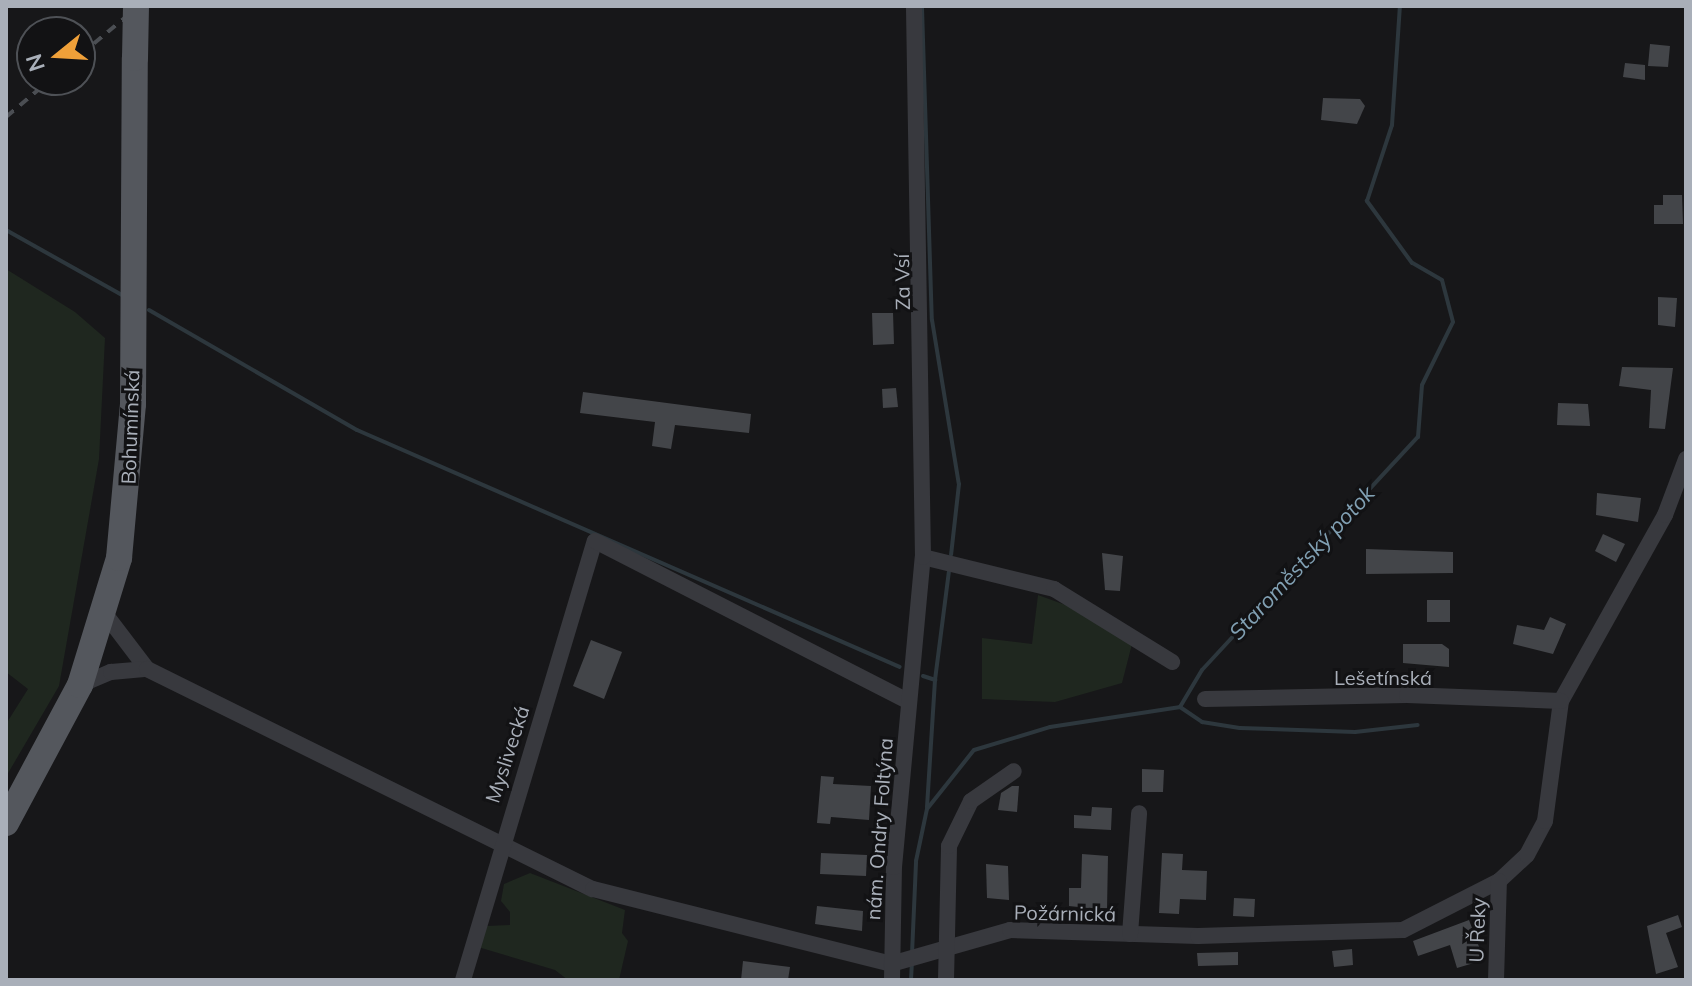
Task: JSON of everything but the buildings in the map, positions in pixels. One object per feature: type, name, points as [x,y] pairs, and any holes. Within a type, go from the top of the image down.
[{"type":"main road","name":"Bohumínská","points":[[6,823],[80,685],[106,615],[130,465],[136,6]]},
{"type":"street","name":"Za Vsí","points":[[910,681],[923,557],[914,6]]},
{"type":"street","points":[[1499,881],[1527,855],[1545,821],[1561,701],[1665,515],[1686,459]]},
{"type":"street","name":"Myslivecká","points":[[463,980],[499,846],[595,541],[908,701]]},
{"type":"street","points":[[923,557],[1054,589],[1172,662]]},
{"type":"street","points":[[106,615],[147,669],[499,846],[593,889],[892,972]]},
{"type":"street","points":[[80,685],[111,672],[147,669]]},
{"type":"street","name":"nám. Ondry Foltýna","points":[[892,972],[910,681]]},
{"type":"street","name":"Lešetínská","points":[[1205,699],[1407,695],[1561,701]]},
{"type":"street","points":[[946,980],[944,951],[949,846],[971,801],[1014,771]]},
{"type":"street","points":[[1130,934],[1139,813]]},
{"type":"street","name":"Požárnická","points":[[892,972],[915,958],[1010,930],[1345,935],[1403,930],[1499,881]]},
{"type":"street","name":"U Řeky","points":[[1496,980],[1499,881]]},
{"type":"shaded area","points":[[6,269],[75,312],[105,338],[99,459],[59,686],[7,775],[6,724],[28,689],[6,672]]},
{"type":"shaded area","points":[[1038,595],[1104,619],[1133,640],[1122,683],[1055,702],[982,699],[982,638],[1032,644]]},
{"type":"shaded area","points":[[530,873],[625,910],[622,933],[628,941],[619,980],[568,980],[555,970],[478,947],[486,926],[510,925],[510,912],[501,901],[504,884]]},
{"type":"waterway","name":"Staroměstský potok","points":[[912,954],[916,861],[927,809],[974,750],[1050,727],[1180,707],[1202,670],[1418,437],[1422,385],[1453,322],[1442,280],[1412,263],[1367,201],[1392,125],[1400,6]]},
{"type":"waterway","points":[[922,8],[932,320],[959,484],[951,555]]},
{"type":"waterway","points":[[6,230],[122,295]]},
{"type":"waterway","points":[[149,310],[357,430],[900,667]]},
{"type":"waterway","points":[[935,680],[949,570]]},
{"type":"waterway","points":[[923,676],[935,680],[927,808]]},
{"type":"waterway","points":[[1180,707],[1202,722],[1240,728],[1355,732],[1418,725]]},
{"type":"waterway","name":"Staroměstský potok","points":[[911,980],[912,962]]},
{"type":"railway","points":[[96,42],[139,6]]},
{"type":"railway","points":[[6,117],[31,96]]}]
